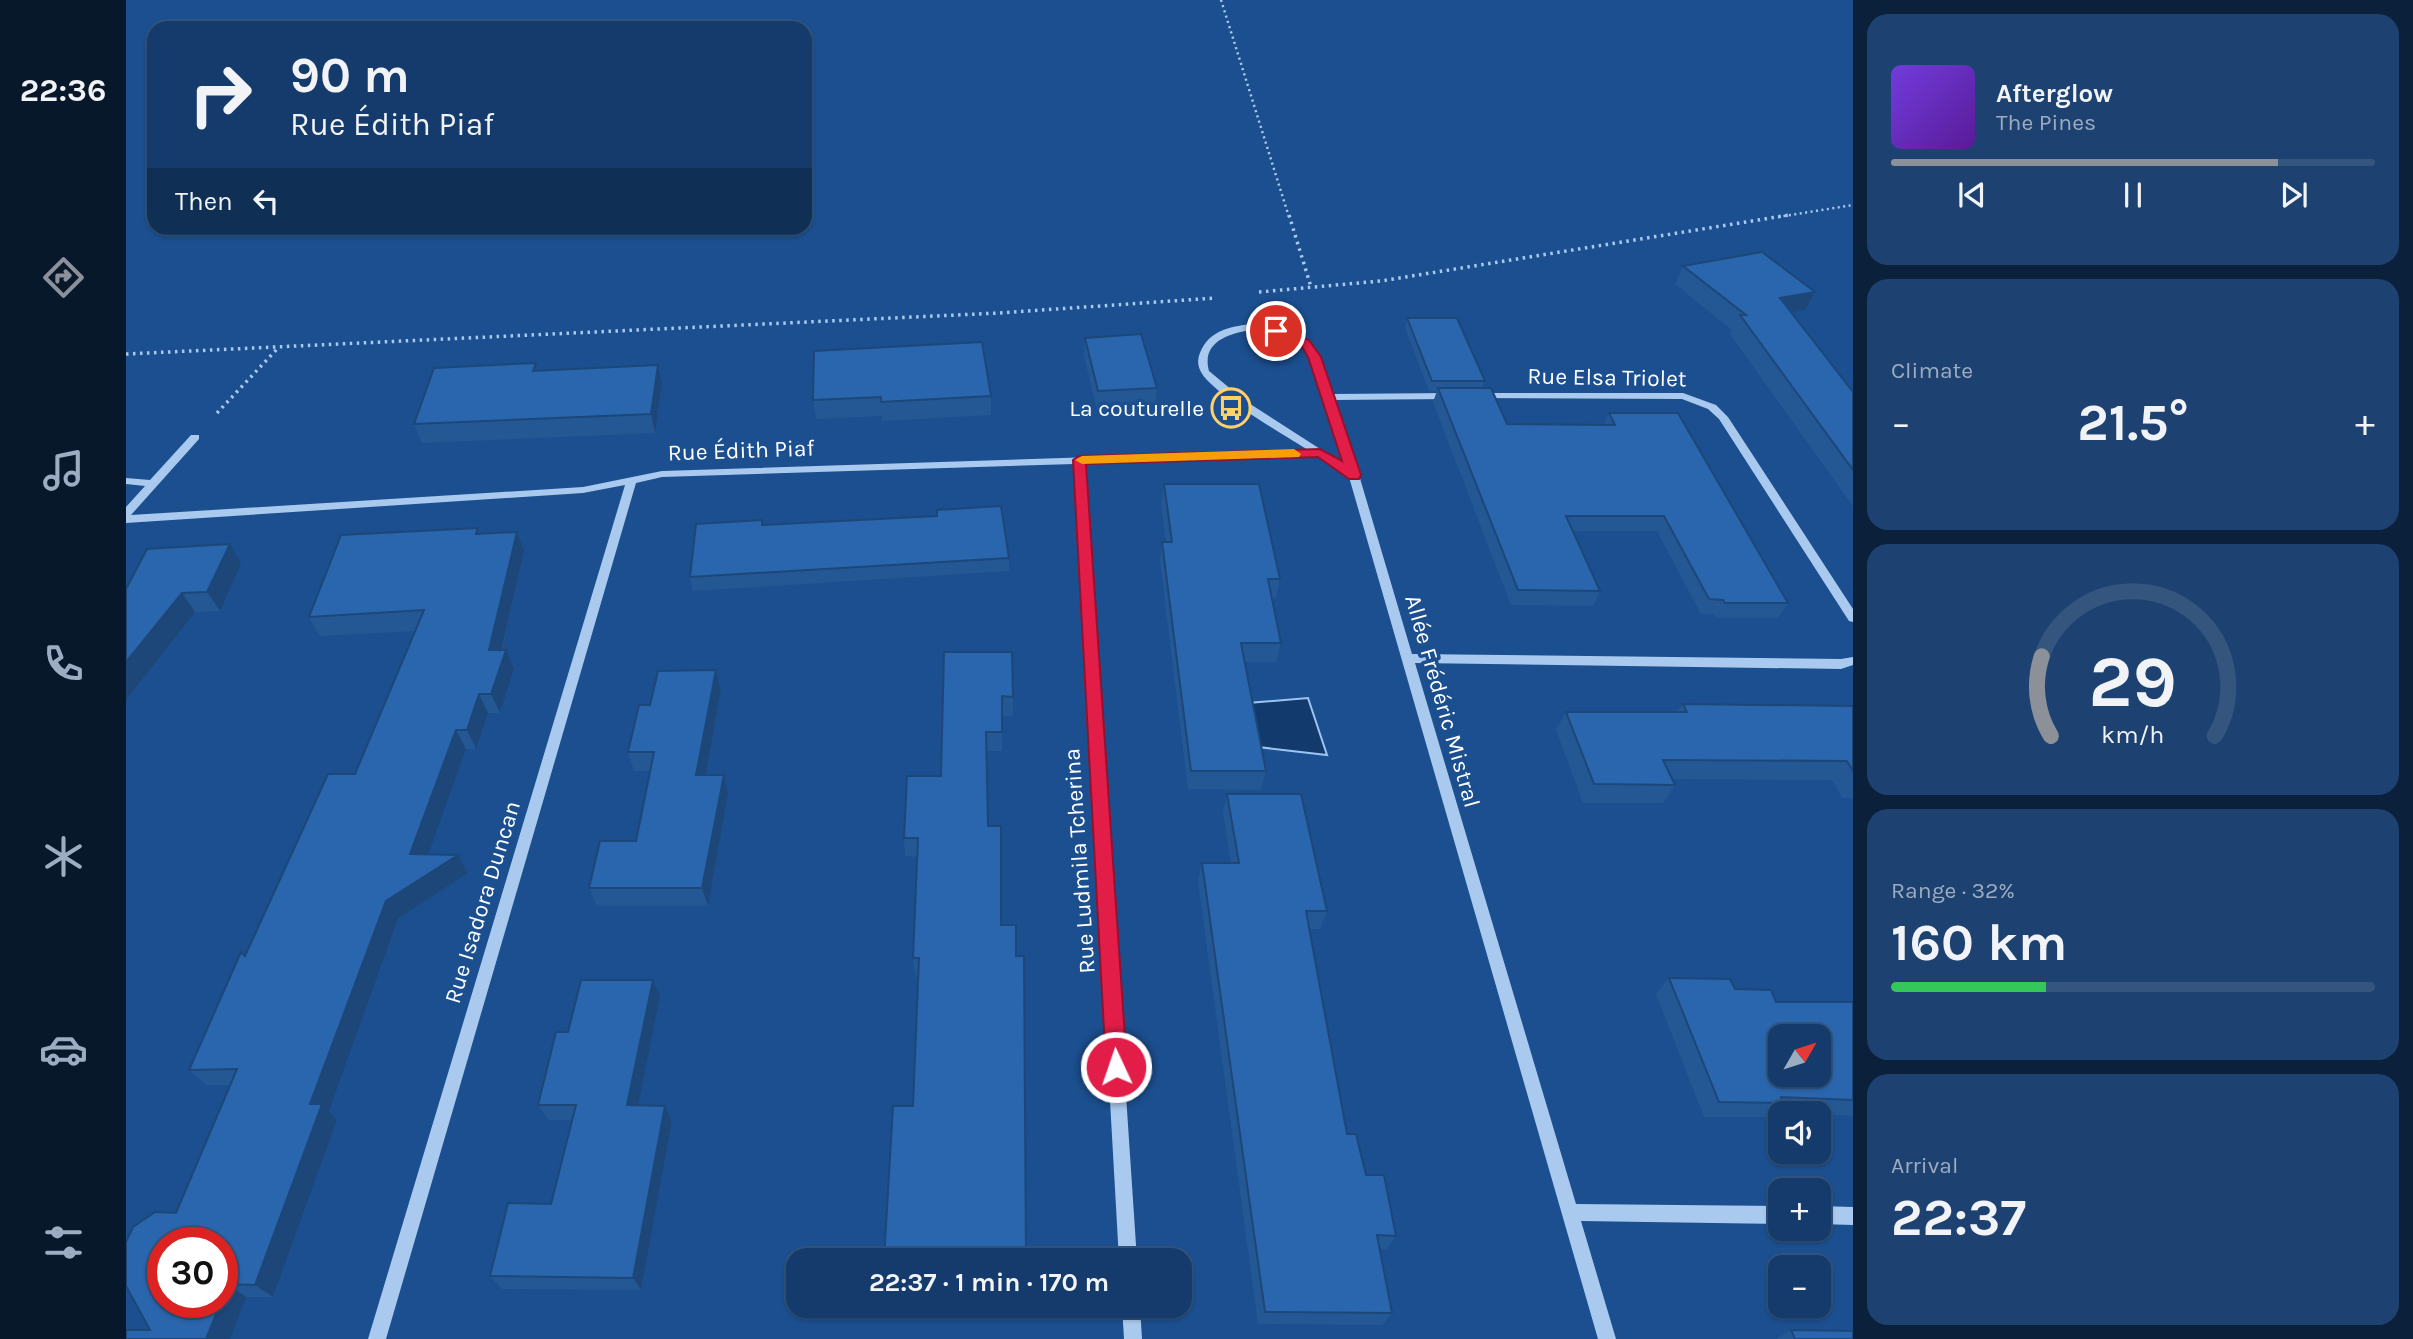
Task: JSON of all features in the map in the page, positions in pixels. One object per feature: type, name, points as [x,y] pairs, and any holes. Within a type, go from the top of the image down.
[{"type":"street","name":"Allée Frédéric Mistral","points":[[1320,453],[1220,387],[1205,372],[1203,356],[1208,343],[1224,332],[1241,327],[1263,327],[1305,342],[1315,357],[1354,475],[1607,1339]]},
{"type":"street","name":"Rue Elsa Triolet","points":[[1328,397],[1683,396],[1699,400],[1723,417],[1853,618]]},
{"type":"street","points":[[126,514],[195,437]]},
{"type":"street","name":"Rue Édith Piaf","points":[[126,519],[583,490],[662,474],[1320,453]]},
{"type":"street","points":[[1320,453],[1354,475]]},
{"type":"street","name":"Rue Ludmila Tcherina","points":[[1079,460],[1127,1248]]},
{"type":"street","name":"Rue Isadora Duncan","points":[[377,1339],[632,479]]},
{"type":"street","points":[[126,481],[153,484]]},
{"type":"street","points":[[1406,658],[1841,664],[1853,661]]},
{"type":"street","points":[[1571,1212],[1768,1215]]},
{"type":"street","points":[[1831,1215],[1853,1216]]},
{"type":"street","points":[[1132,1318],[1133,1339]]},
{"type":"path","points":[[1221,0],[1311,287]]},
{"type":"path","points":[[1249,293],[1381,281],[1853,205]]},
{"type":"path","points":[[126,354],[999,313],[1225,297]]},
{"type":"path","points":[[195,437],[279,347]]},
{"type":"water","points":[[1308,698],[1327,755],[1258,747],[1248,703]]},
{"type":"building","points":[[1762,252],[1815,292],[1780,298],[1853,392],[1853,470],[1740,315],[1746,315],[1683,266]]},
{"type":"building","points":[[1407,318],[1457,318],[1485,381],[1432,381]]},
{"type":"building","points":[[1141,334],[1157,388],[1098,391],[1085,338]]},
{"type":"building","points":[[982,342],[991,396],[881,402],[881,397],[813,400],[814,351]]},
{"type":"building","points":[[536,363],[533,371],[658,365],[651,414],[414,424],[434,368]]},
{"type":"building","points":[[1438,388],[1491,388],[1507,424],[1615,425],[1609,413],[1678,413],[1788,603],[1725,603],[1723,600],[1709,599],[1664,516],[1566,516],[1600,591],[1518,590]]},
{"type":"building","points":[[1164,484],[1259,484],[1280,579],[1268,579],[1281,643],[1241,643],[1266,771],[1191,771],[1162,542],[1172,542]]},
{"type":"building","points":[[1001,506],[1009,558],[690,577],[696,524],[762,520],[762,525],[937,516],[937,510]]},
{"type":"building","points":[[478,528],[476,534],[517,532],[489,650],[506,650],[491,694],[479,694],[467,730],[456,730],[410,854],[458,855],[386,901],[310,1104],[322,1104],[255,1285],[238,1284],[238,1227],[147,1227],[147,1318],[215,1318],[206,1339],[126,1339],[126,1330],[150,1330],[126,1286],[126,1242],[133,1227],[155,1212],[176,1213],[237,1069],[189,1070],[241,952],[245,956],[328,774],[355,774],[424,610],[309,617],[341,535]]},
{"type":"building","points":[[230,544],[207,592],[182,593],[126,662],[126,589],[147,549]]},
{"type":"building","points":[[944,652],[1012,652],[1013,697],[1002,696],[1002,732],[986,732],[988,826],[1001,826],[1001,925],[1016,925],[1016,956],[1024,956],[1026,1248],[885,1248],[893,1106],[913,1106],[919,958],[913,958],[918,838],[904,838],[907,776],[941,776]]},
{"type":"building","points":[[716,670],[696,775],[724,775],[702,888],[589,888],[600,841],[636,841],[654,752],[628,752],[639,705],[650,705],[658,671]]},
{"type":"building","points":[[1683,704],[1853,706],[1853,771],[1847,761],[1663,760],[1675,785],[1594,784],[1566,712],[1687,712]]},
{"type":"building","points":[[1227,794],[1301,794],[1327,911],[1306,911],[1347,1134],[1356,1134],[1366,1175],[1384,1175],[1396,1236],[1377,1235],[1392,1313],[1265,1312],[1202,863],[1239,863]]},
{"type":"building","points":[[1669,978],[1730,979],[1735,989],[1771,990],[1776,1002],[1853,1002],[1853,1100],[1781,1097],[1782,1101],[1719,1102]]},
{"type":"building","points":[[581,980],[653,980],[627,1105],[665,1106],[633,1278],[490,1276],[508,1203],[551,1204],[576,1105],[538,1105],[556,1032],[568,1032]]},
{"type":"building","points":[[1791,1330],[1853,1331],[1853,1339],[1795,1339]]},
{"type":"slow traffic","points":[[1082,460],[1294,454]]},
{"type":"place","name":"La couturelle","points":[[1231,408]]},
{"type":"route","points":[[1116,1067],[1079,460],[1320,453],[1354,475],[1315,357],[1305,342],[1276,331]]}]
